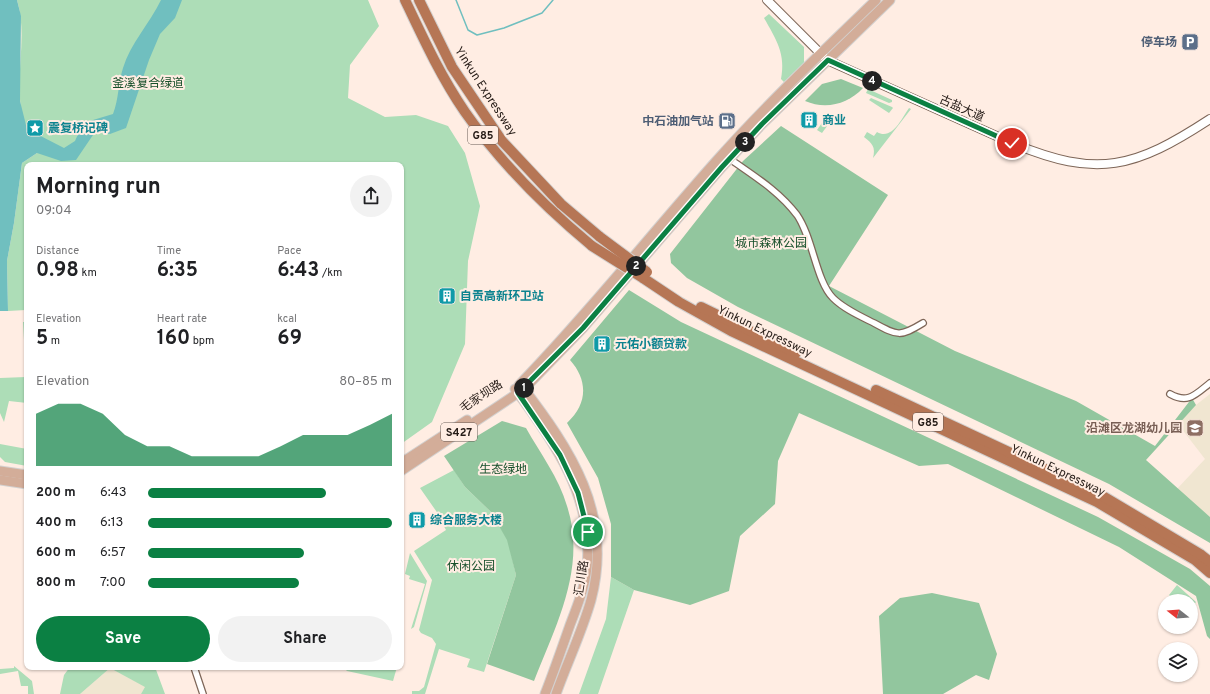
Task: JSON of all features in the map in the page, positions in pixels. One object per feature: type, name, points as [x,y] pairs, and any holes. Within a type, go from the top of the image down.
[{"type":"highway","name":"Yinkun Expressway","points":[[405,0],[432,57],[466,112],[495,150],[531,191],[592,246],[645,275],[674,294],[753,333],[1101,495],[1200,554],[1210,562]]},
{"type":"highway","name":"Yinkun Expressway","points":[[419,0],[452,66],[502,140],[561,204],[679,302],[731,331],[1097,502],[1195,560],[1210,573]]},
{"type":"main road","name":"S427","points":[[519,388],[591,308],[718,160],[820,53],[876,0]]},
{"type":"main road","name":"S427","points":[[519,388],[583,328],[762,124],[890,0]]},
{"type":"main road","name":"毛家坝路","points":[[404,461],[519,388]]},
{"type":"main road","name":"毛家坝路","points":[[404,469],[519,388]]},
{"type":"main road","name":"汇川路","points":[[519,388],[560,455],[578,493],[588,532],[587,568],[581,597],[545,694]]},
{"type":"main road","name":"汇川路","points":[[519,388],[568,453],[587,491],[596,531],[597,567],[590,600],[556,694]]},
{"type":"main road","points":[[0,472],[24,475]]},
{"type":"main road","points":[[0,480],[24,484]]},
{"type":"street","name":"古盐大道","points":[[767,0],[828,60],[1039,155],[1069,163],[1101,165],[1132,161],[1171,143],[1210,119]]},
{"type":"street","points":[[730,159],[772,189],[790,206],[806,229],[824,285],[831,297],[840,304],[888,330],[899,334],[906,333],[923,323]]},
{"type":"street","points":[[1170,394],[1178,399],[1185,399],[1192,397],[1210,383]]},
{"type":"street","points":[[195,670],[203,694]]},
{"type":"shaded area","points":[[1210,394],[1210,517],[1177,489],[1205,459],[1178,424],[1196,405]]},
{"type":"shaded area","points":[[108,670],[114,670],[146,687],[141,694],[80,694]]},
{"type":"green space","name":"釜溪复合绿道","points":[[17,0],[368,0],[379,26],[350,65],[348,98],[385,117],[416,115],[448,126],[465,153],[480,206],[468,261],[465,344],[432,422],[404,442],[404,162],[24,162],[24,310],[8,311],[7,261],[22,163],[37,153],[26,127],[21,107],[19,88],[22,37],[20,12]]},
{"type":"green space","points":[[769,14],[804,47],[804,63],[784,82],[781,79],[782,62],[779,47],[764,18]]},
{"type":"green space","points":[[841,79],[863,88],[851,98],[836,104],[821,105],[805,101],[822,84]]},
{"type":"green space","points":[[868,89],[892,100],[892,102],[889,103],[866,93]]},
{"type":"green space","points":[[871,98],[893,108],[889,113],[869,100]]},
{"type":"green space","points":[[909,108],[911,109],[873,158],[874,148],[864,137],[867,132],[874,136],[877,132],[882,134],[892,131]]},
{"type":"green space","points":[[833,118],[822,133],[817,130],[824,120]]},
{"type":"green space","name":"城市森林公园","points":[[781,126],[888,195],[829,286],[955,351],[1076,401],[1155,446],[1192,398],[1196,405],[1146,460],[1210,517],[1210,543],[1109,484],[738,307],[687,278],[671,263],[670,254],[743,161]]},
{"type":"green space","points":[[629,290],[681,322],[1098,517],[1190,569],[1210,586],[1210,639],[1207,636],[1198,603],[1198,594],[1193,594],[1119,547],[948,464],[919,466],[799,413],[778,461],[775,504],[740,536],[729,591],[690,605],[634,590],[611,577],[611,524],[598,478],[567,423],[579,408],[583,392],[580,376],[570,360]]},
{"type":"green space","points":[[24,377],[24,403],[9,401],[4,422],[0,413],[0,378]]},
{"type":"green space","name":"生态绿地","points":[[502,421],[526,428],[549,466],[564,496],[572,529],[573,551],[571,573],[566,595],[551,639],[534,681],[487,664],[516,575],[507,540],[491,512],[465,487],[444,456]]},
{"type":"green space","points":[[0,444],[24,448],[24,465],[5,462],[0,457]]},
{"type":"green space","name":"休闲公园","points":[[454,470],[465,487],[491,512],[508,540],[516,575],[484,672],[467,667],[470,659],[439,649],[425,694],[412,694],[412,691],[419,691],[424,687],[436,644],[432,638],[421,633],[419,630],[432,580],[414,551],[446,530],[440,519],[441,518],[420,488]]},
{"type":"green space","points":[[410,553],[427,581],[414,627],[411,629],[425,584],[409,579],[410,576],[405,574]]},
{"type":"green space","points":[[611,577],[634,590],[598,694],[579,694],[606,619]]},
{"type":"green space","points":[[1177,585],[1187,594],[1170,594]]},
{"type":"green space","points":[[932,593],[979,603],[997,654],[989,680],[976,675],[943,694],[883,694],[879,616],[900,598]]},
{"type":"green space","points":[[14,666],[32,681],[34,694],[28,694],[28,686],[21,686],[18,671],[0,674],[0,669],[14,668]]},
{"type":"green space","points":[[68,670],[108,670],[80,694],[60,694],[64,675]]},
{"type":"green space","points":[[114,670],[156,670],[165,694],[141,694],[145,687]]},
{"type":"green space","points":[[346,670],[396,670],[393,681]]},
{"type":"water","points":[[0,0],[17,0],[21,16],[20,101],[27,129],[64,148],[75,141],[83,123],[113,114],[120,79],[130,50],[161,0],[182,0],[175,18],[160,34],[149,60],[126,128],[110,134],[95,132],[76,160],[61,161],[37,153],[22,163],[7,261],[8,311],[0,311]]},
{"type":"waterway","points":[[456,0],[468,30],[477,35],[504,28],[542,13],[553,0]]},
{"type":"place","name":"停车场","points":[[1190,42]]},
{"type":"place","name":"商业","points":[[809,120]]},
{"type":"place","name":"中石油加气站","points":[[727,121]]},
{"type":"place","name":"震复桥记碑","points":[[35,128]]},
{"type":"place","name":"自贡高新环卫站","points":[[447,296]]},
{"type":"place","name":"元佑小额贷款","points":[[602,344]]},
{"type":"place","name":"沿滩区龙湖幼儿园","points":[[1195,428]]},
{"type":"place","name":"综合服务大楼","points":[[417,520]]},
{"type":"route","points":[[588,532],[578,493],[560,455],[518,393],[524,389],[583,328],[722,167],[762,124],[828,60],[904,96],[1012,143]]}]
